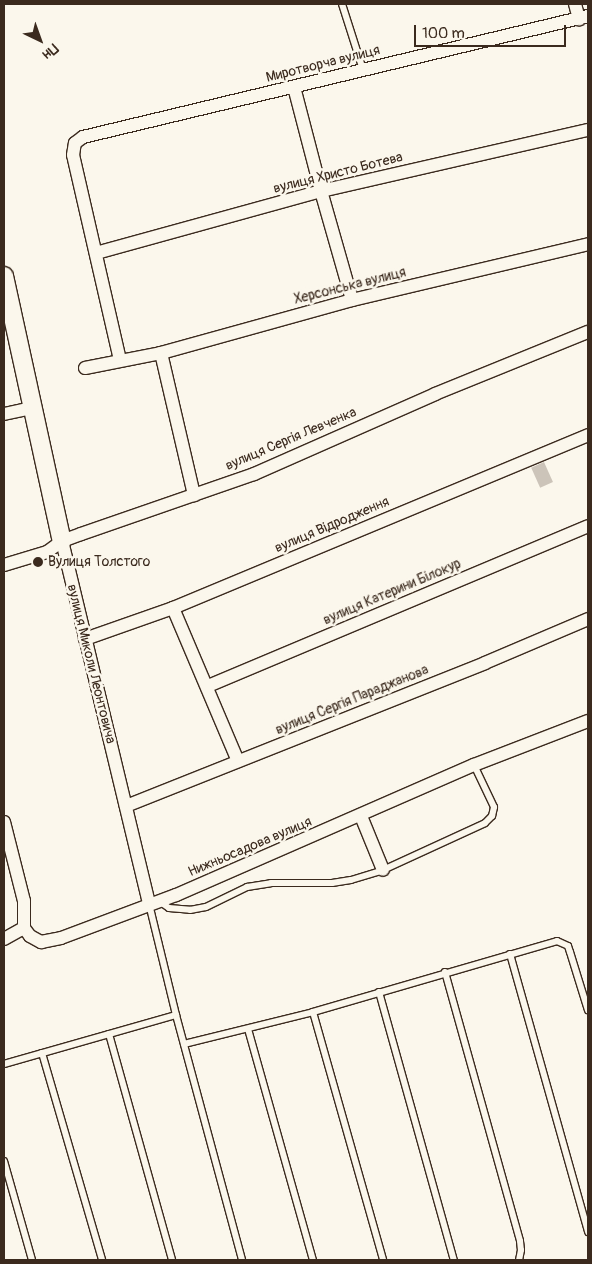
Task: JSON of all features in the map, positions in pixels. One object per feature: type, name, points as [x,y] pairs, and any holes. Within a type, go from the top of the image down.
[{"type":"street","name":"Миротворча вулиця","points":[[96,253],[73,155],[75,143],[83,137],[584,17],[575,4]]},
{"type":"street","points":[[294,87],[352,300]]},
{"type":"street","name":"вулиця Христо Ботева","points":[[96,253],[321,191],[588,130]]},
{"type":"street","name":"Херсонська вулиця","points":[[84,368],[161,352],[352,300],[588,244]]},
{"type":"street","points":[[96,253],[120,360]]},
{"type":"street","name":"вулиця Миколи Леонтовича","points":[[4,279],[85,639],[126,806],[154,903]]},
{"type":"street","name":"вулиця Сергія Левченка","points":[[4,565],[46,552],[62,541],[254,474],[435,394],[588,332]]},
{"type":"street","points":[[161,352],[194,495]]},
{"type":"street","points":[[4,414],[32,408]]},
{"type":"street","name":"вулиця Відродження","points":[[85,639],[173,608],[588,435]]},
{"type":"street","name":"вулиця Катерини Білокур","points":[[208,686],[588,526]]},
{"type":"street","points":[[173,608],[208,686],[238,761]]},
{"type":"street","name":"вулиця Сергія Параджанова","points":[[126,806],[476,667],[588,619]]},
{"type":"street","name":"Нижньосадова вулиця","points":[[24,928],[30,936],[41,942],[61,938],[154,903],[360,816],[474,765],[588,721]]},
{"type":"street","points":[[360,816],[383,870]]},
{"type":"street","points":[[4,822],[24,901],[24,928],[4,939]]},
{"type":"lane","points":[[342,4],[363,70]]},
{"type":"lane","points":[[242,1260],[176,1015],[154,903],[169,908],[190,910],[206,907],[247,887],[270,883],[332,883],[351,880],[383,870],[485,823],[492,816],[494,807],[474,765]]},
{"type":"lane","points":[[184,1044],[313,1012],[445,972],[557,941],[563,943],[570,952],[588,1010]]},
{"type":"lane","points":[[510,954],[588,1232]]},
{"type":"lane","points":[[445,972],[520,1241],[522,1250],[519,1260]]},
{"type":"lane","points":[[379,992],[454,1260]]},
{"type":"lane","points":[[313,1012],[383,1260]]},
{"type":"lane","points":[[4,1064],[176,1015]]},
{"type":"lane","points":[[248,1029],[313,1260]]},
{"type":"lane","points":[[109,1034],[172,1260]]},
{"type":"lane","points":[[42,1053],[102,1260]]},
{"type":"lane","points":[[4,1161],[32,1260]]},
{"type":"building","points":[[544,462],[553,482],[540,488],[531,468]]},
{"type":"place","name":"Вулиця Толстого","points":[[38,562]]}]
